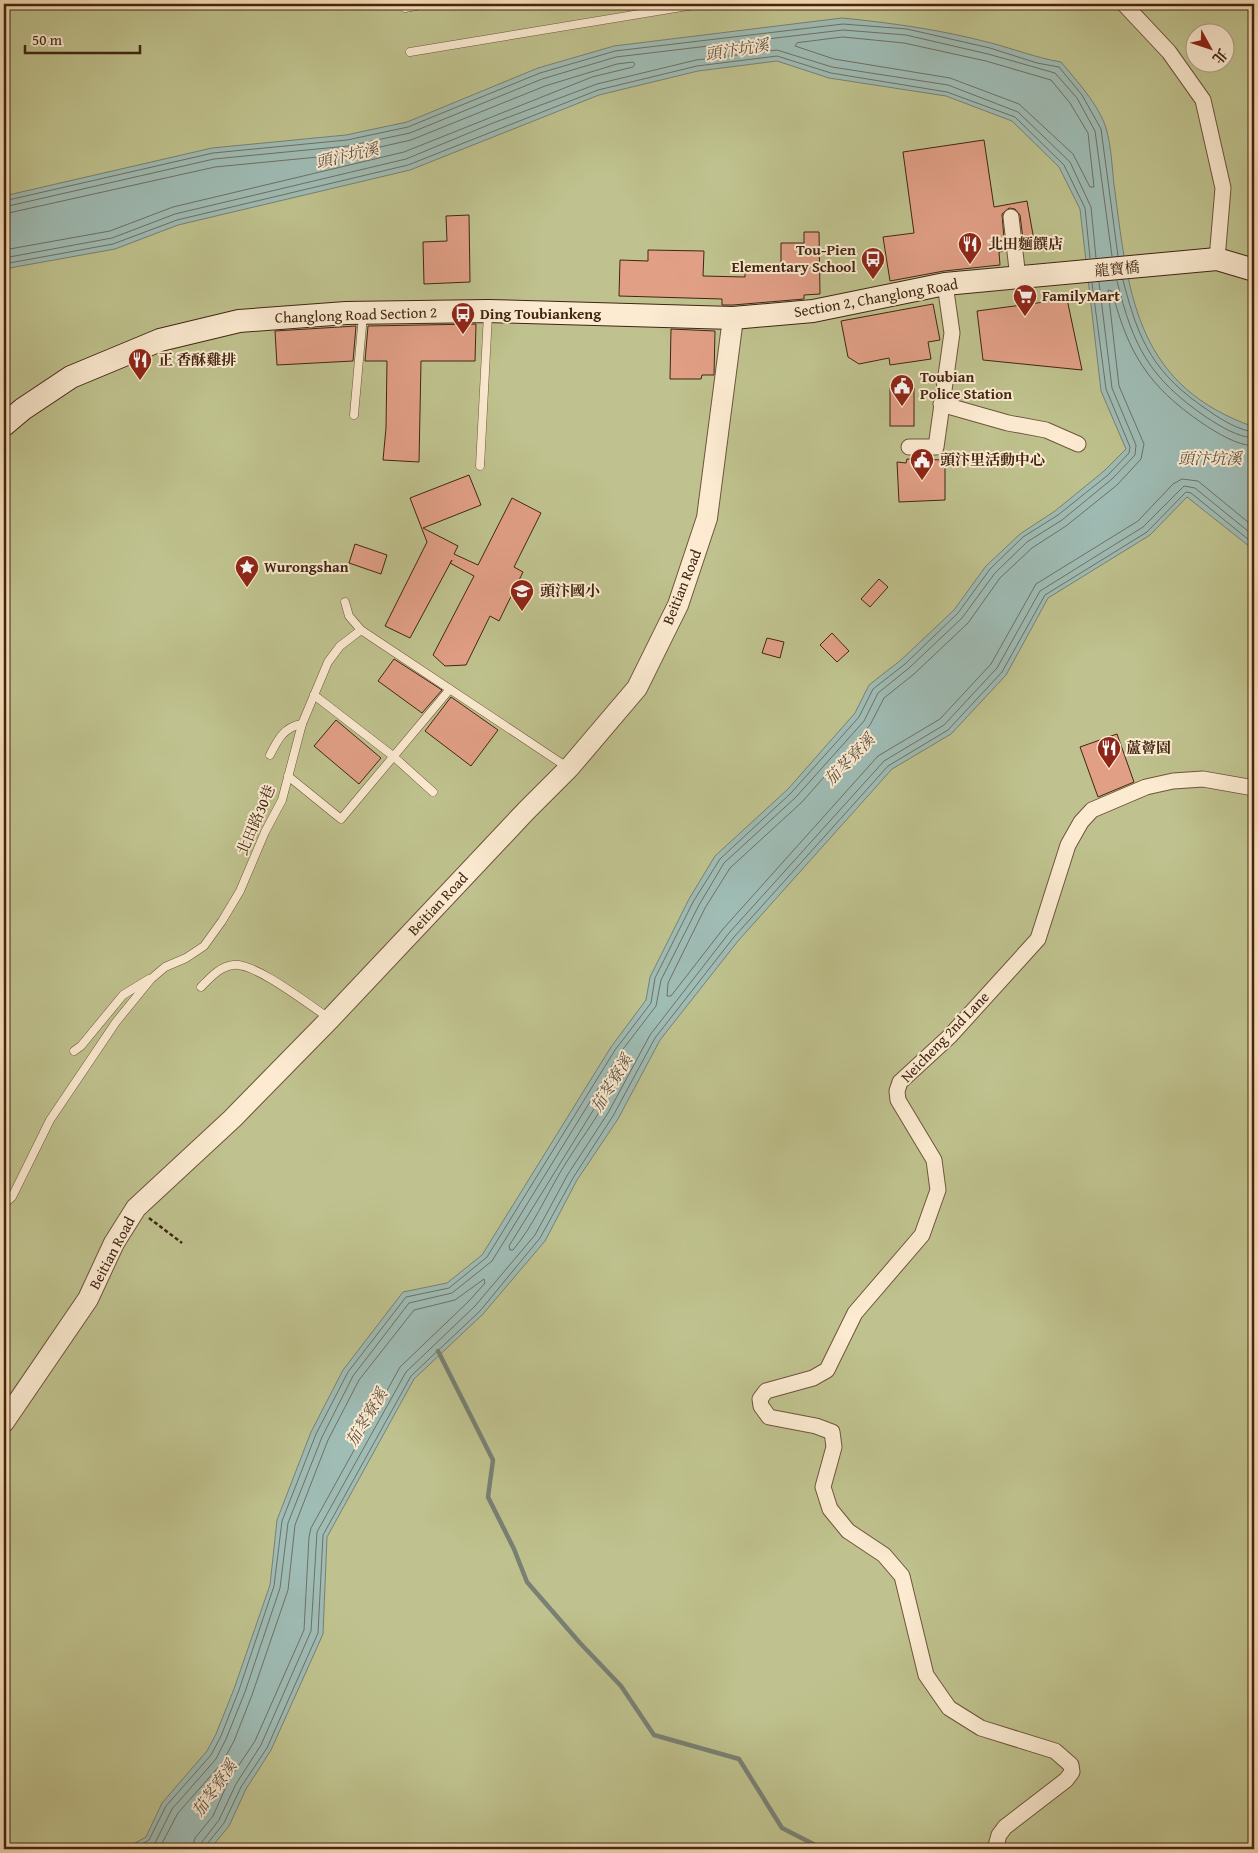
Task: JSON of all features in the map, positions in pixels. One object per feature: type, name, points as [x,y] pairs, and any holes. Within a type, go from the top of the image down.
[{"type":"main road","points":[[1217,259],[1254,270]]},
{"type":"main road","name":"龍寶橋","points":[[1018,278],[1217,259]]},
{"type":"main road","name":"Section 2, Changlong Road","points":[[733,318],[813,311],[945,284],[1018,278]]},
{"type":"main road","name":"Changlong Road Section 2","points":[[4,425],[24,408],[71,377],[160,340],[239,321],[363,313],[488,311],[733,318]]},
{"type":"street","points":[[1124,4],[1169,52],[1203,100],[1223,188],[1217,259]]},
{"type":"street","points":[[1011,217],[1018,278]]},
{"type":"street","points":[[909,447],[936,447],[952,334],[945,284]]},
{"type":"street","name":"Beitian Road","points":[[4,1422],[88,1299],[114,1242],[136,1208],[232,1119],[330,1019],[526,810],[569,768],[637,688],[678,604],[707,518],[733,318]]},
{"type":"street","points":[[941,404],[1008,423],[1046,430],[1078,444]]},
{"type":"street","name":"Neicheng 2nd Lane","points":[[1001,1849],[996,1846],[999,1834],[1005,1827],[1066,1780],[1072,1772],[1072,1765],[1055,1751],[981,1728],[949,1708],[926,1675],[902,1576],[884,1555],[848,1531],[830,1509],[823,1487],[834,1447],[832,1432],[816,1426],[770,1417],[761,1406],[760,1399],[766,1391],[813,1378],[827,1370],[855,1313],[922,1235],[938,1190],[934,1160],[898,1100],[897,1091],[900,1082],[950,1036],[1038,939],[1068,845],[1081,822],[1092,810],[1105,803],[1146,787],[1174,781],[1202,779],[1254,788]]},
{"type":"lane","points":[[405,8],[428,4]]},
{"type":"lane","points":[[410,52],[700,4]]},
{"type":"lane","points":[[480,466],[488,311]]},
{"type":"lane","points":[[354,415],[363,313]]},
{"type":"lane","points":[[345,602],[349,616],[361,630],[569,768]]},
{"type":"lane","name":"北田路30巷","points":[[4,1204],[12,1197],[31,1154],[54,1113],[116,1022],[151,979],[165,967],[186,958],[204,946],[222,921],[240,890],[265,832],[282,800],[302,724],[328,662],[340,646],[361,630]]},
{"type":"lane","points":[[288,776],[341,819],[450,689]]},
{"type":"lane","points":[[314,695],[393,756],[432,792]]},
{"type":"lane","points":[[270,755],[279,737],[290,726],[302,724]]},
{"type":"lane","points":[[201,987],[217,970],[233,965],[250,968],[330,1019]]},
{"type":"lane","points":[[74,1051],[81,1046],[123,995],[151,979]]},
{"type":"path","points":[[136,1208],[182,1243]]},
{"type":"green space","points":[[4,4],[1254,4],[1254,1849],[4,1849]]},
{"type":"water","points":[[842,18],[954,34],[1061,62],[1086,93],[1103,119],[1108,136],[1126,269],[1146,335],[1163,363],[1185,388],[1215,410],[1254,427],[1254,550],[1187,497],[1150,535],[1048,598],[1006,675],[951,734],[892,769],[738,941],[660,1040],[618,1119],[577,1180],[545,1241],[483,1314],[414,1379],[327,1537],[323,1634],[271,1750],[246,1789],[229,1826],[210,1849],[124,1849],[146,1837],[162,1803],[207,1751],[216,1734],[234,1689],[270,1585],[277,1520],[311,1432],[343,1370],[403,1292],[447,1283],[482,1255],[611,1047],[646,1000],[650,977],[689,899],[715,856],[788,789],[855,713],[869,685],[901,660],[954,610],[986,566],[1020,534],[1055,511],[1104,471],[1126,449],[1101,391],[1080,209],[1059,167],[1012,121],[946,96],[829,78],[777,61],[698,71],[599,95],[410,170],[178,225],[115,249],[4,269],[4,196],[212,148],[346,135],[407,122],[538,68],[614,46]]},
{"type":"building","points":[[984,140],[994,207],[1027,201],[1035,246],[1024,247],[1020,215],[1015,209],[1009,208],[1002,214],[1005,251],[999,252],[1000,265],[944,271],[890,281],[883,237],[914,233],[903,152]]},
{"type":"building","points":[[469,215],[470,282],[424,284],[423,242],[447,241],[446,216]]},
{"type":"building","points":[[804,232],[819,232],[820,294],[804,295],[804,299],[733,305],[722,305],[722,299],[619,296],[620,260],[648,261],[648,250],[704,251],[703,276],[745,277],[745,271],[781,270],[781,243],[804,243]]},
{"type":"building","points":[[1067,299],[1082,370],[983,360],[977,311]]},
{"type":"building","points":[[933,304],[940,340],[928,342],[931,359],[890,365],[889,358],[859,364],[848,357],[841,321]]},
{"type":"building","points":[[476,324],[475,361],[421,361],[419,462],[383,460],[386,428],[387,361],[365,361],[368,326]]},
{"type":"building","points":[[356,326],[353,361],[277,365],[275,331]]},
{"type":"building","points":[[671,329],[715,331],[714,375],[702,375],[701,379],[670,379]]},
{"type":"building","name":"Toubian Police Station","points":[[890,388],[914,388],[914,426],[890,426]]},
{"type":"building","name":"頭汴里活動中心","points":[[907,459],[945,460],[945,500],[899,502],[897,462],[906,463]]},
{"type":"building","points":[[469,475],[481,505],[423,528],[458,546],[454,554],[478,565],[512,498],[541,513],[514,567],[523,572],[499,621],[490,616],[466,665],[445,666],[433,655],[474,576],[450,563],[410,638],[385,626],[427,542],[410,498]]},
{"type":"building","points":[[355,544],[387,555],[381,574],[349,563]]},
{"type":"building","points":[[879,579],[888,587],[870,607],[861,599]]},
{"type":"building","points":[[832,633],[849,651],[837,662],[820,645]]},
{"type":"building","points":[[767,638],[784,642],[780,658],[762,653]]},
{"type":"building","points":[[394,659],[442,690],[422,713],[378,681]]},
{"type":"building","points":[[451,697],[498,730],[471,766],[425,731]]},
{"type":"building","points":[[336,720],[381,758],[359,784],[314,746]]},
{"type":"building","name":"蘆薈園","points":[[1117,734],[1134,782],[1098,797],[1080,747]]},
{"type":"waterway","points":[[438,1351],[493,1460],[488,1497],[514,1549],[527,1582],[580,1643],[621,1686],[654,1735],[739,1759],[782,1828],[823,1849]]},
{"type":"place","name":"北田麵饌店","points":[[970,265]]},
{"type":"place","name":"Tou-Pien Elementary School","points":[[873,280]]},
{"type":"place","name":"FamilyMart","points":[[1025,317]]},
{"type":"place","name":"Ding Toubiankeng","points":[[463,335]]},
{"type":"place","name":"正 香酥雞排","points":[[140,381]]},
{"type":"place","name":"Toubian Police Station","points":[[902,407]]},
{"type":"place","name":"頭汴里活動中心","points":[[922,481]]},
{"type":"place","name":"Wurongshan","points":[[247,588]]},
{"type":"place","name":"頭汴國小","points":[[522,612]]},
{"type":"place","name":"蘆薈園","points":[[1109,769]]},
{"type":"water label","name":"頭汴坑溪","points":[[737,49]]},
{"type":"water label","name":"頭汴坑溪","points":[[347,155]]},
{"type":"water label","name":"頭汴坑溪","points":[[1210,458]]},
{"type":"water label","name":"茄苳寮溪","points":[[849,759]]},
{"type":"water label","name":"茄苳寮溪","points":[[611,1083]]},
{"type":"water label","name":"茄苳寮溪","points":[[366,1417]]},
{"type":"water label","name":"茄苳寮溪","points":[[214,1788]]}]
